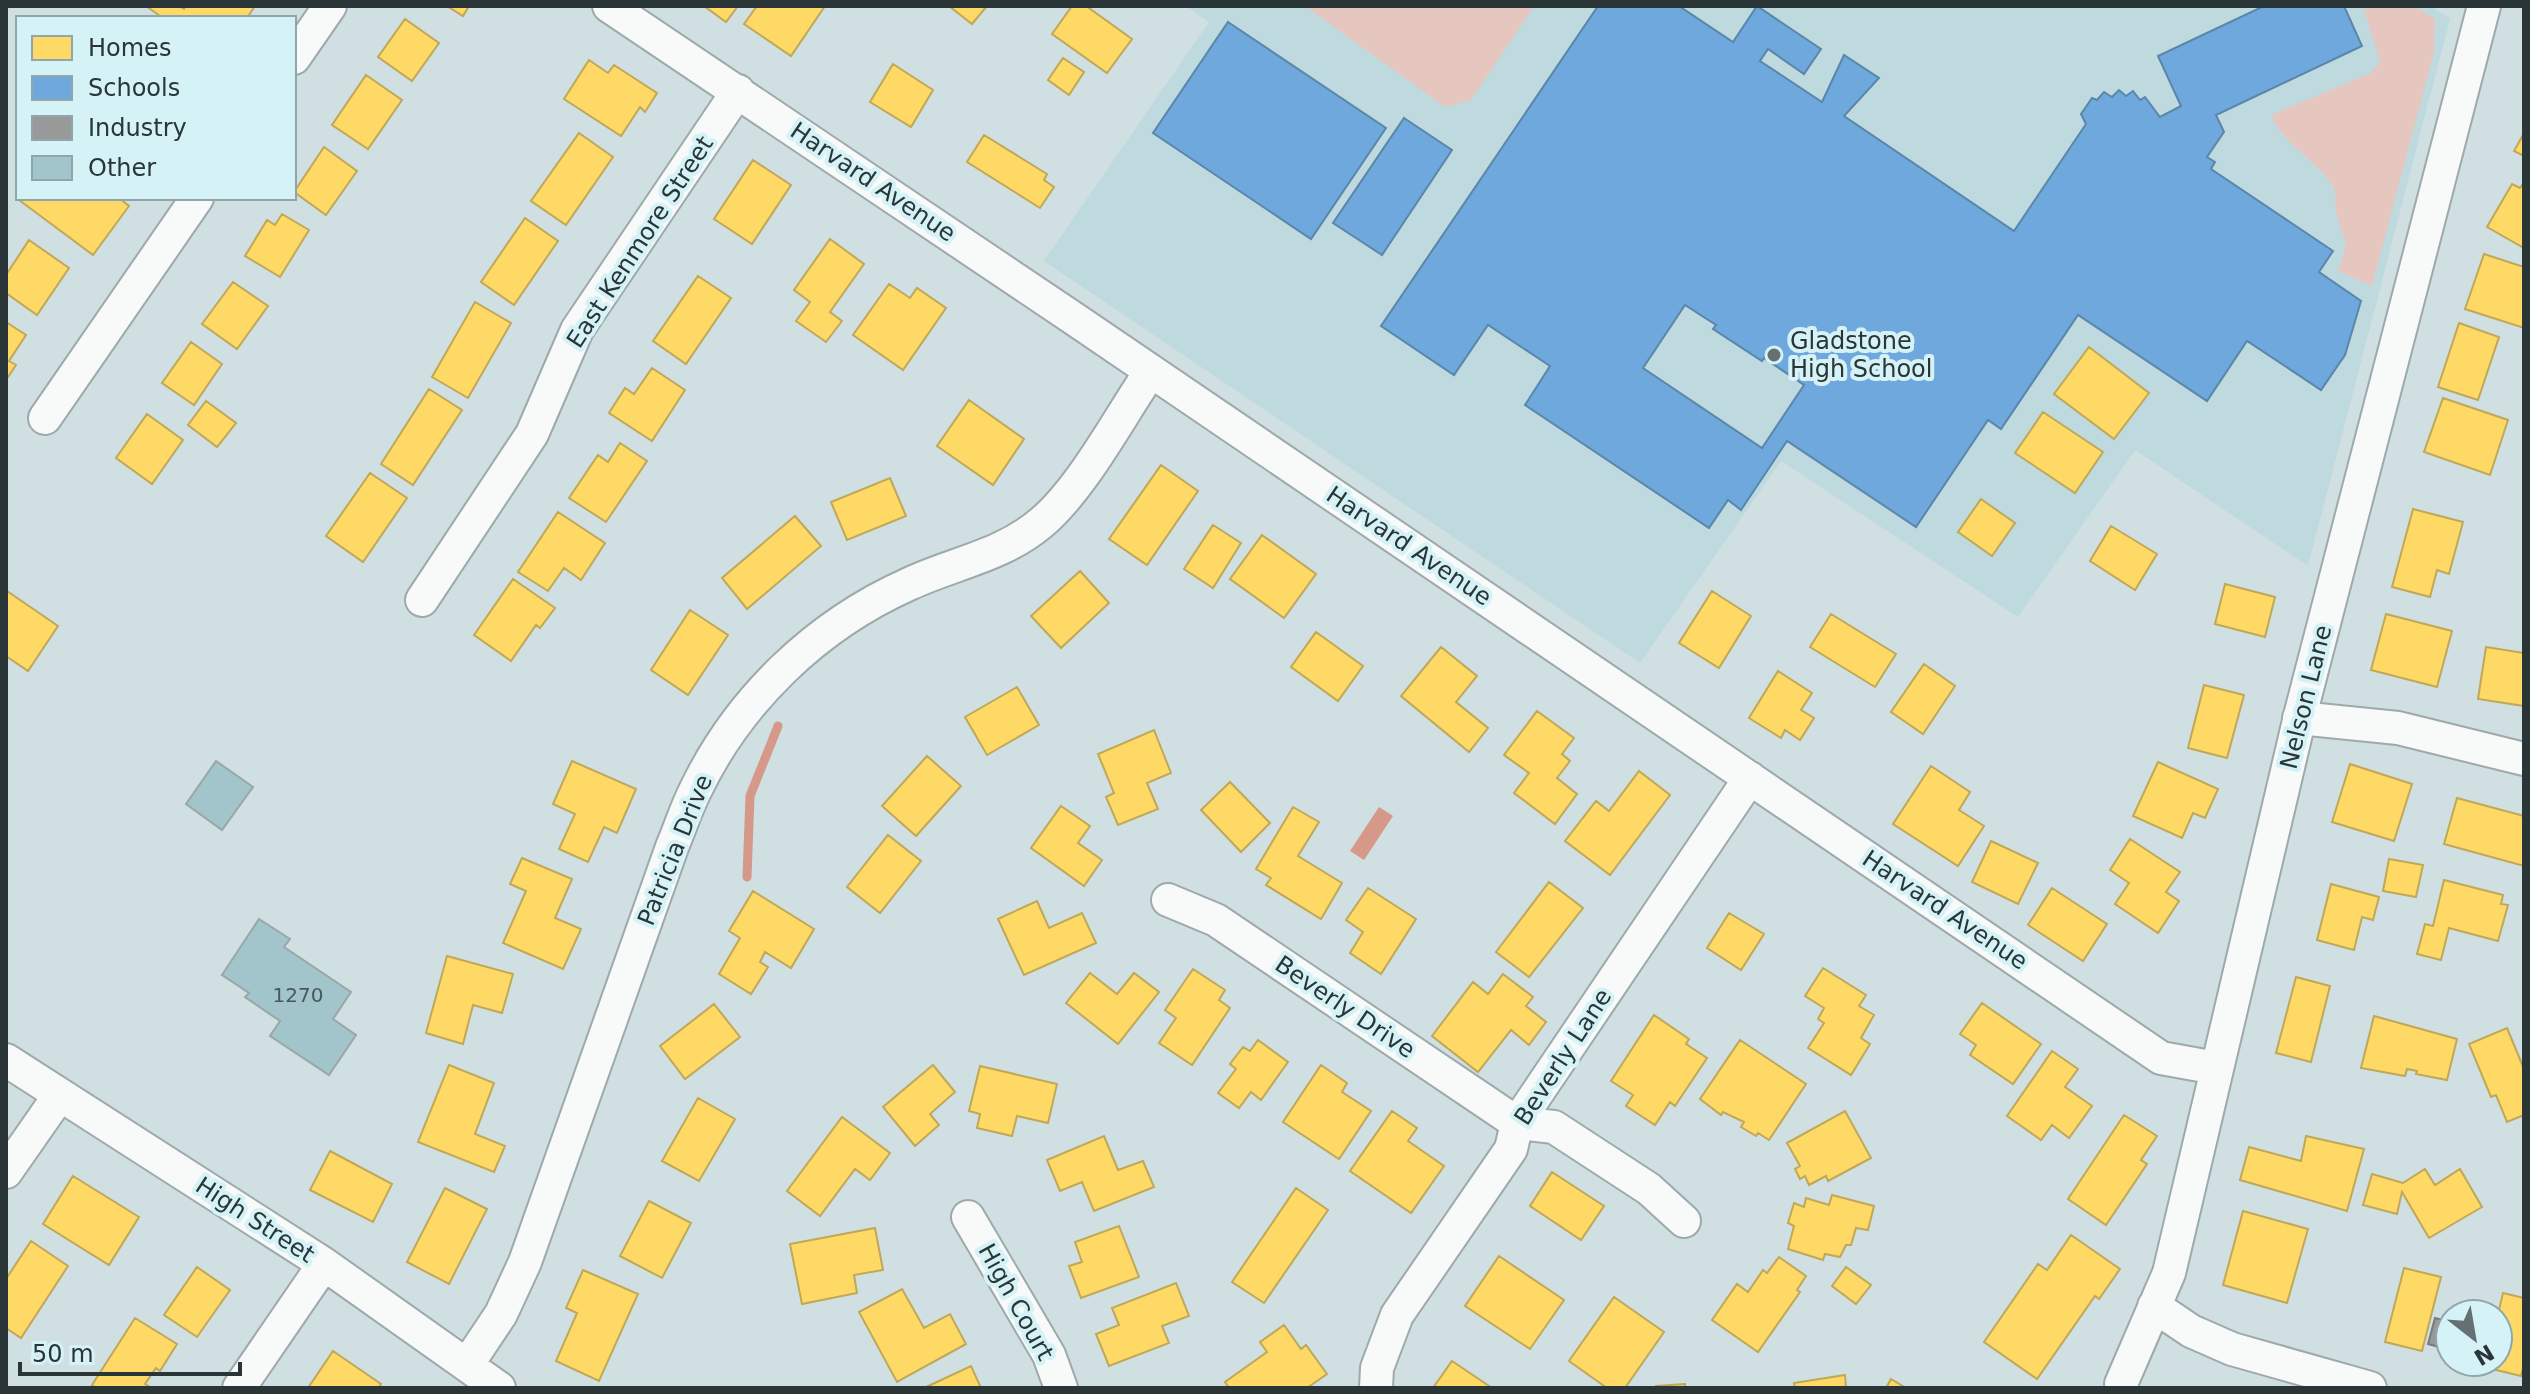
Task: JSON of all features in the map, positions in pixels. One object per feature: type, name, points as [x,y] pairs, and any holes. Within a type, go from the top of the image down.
[{"type":"street","points":[[296,55],[330,6]]},
{"type":"street","name":"Harvard Avenue","points":[[609,6],[2161,1058],[2216,1068]]},
{"type":"street","name":"Nelson Lane","points":[[2121,1384],[2169,1273],[2299,718],[2484,6]]},
{"type":"street","name":"East Kenmore Street","points":[[422,600],[532,434],[577,330],[738,91]]},
{"type":"street","points":[[45,418],[196,200]]},
{"type":"street","name":"Patricia Drive","points":[[467,1365],[501,1314],[525,1262],[672,847],[695,790],[722,743],[747,708],[775,677],[837,623],[872,601],[913,582],[1002,550],[1043,522],[1075,485],[1151,371]]},
{"type":"street","points":[[2299,718],[2398,728],[2524,759]]},
{"type":"street","name":"Beverly Lane","points":[[1376,1388],[1377,1368],[1397,1315],[1511,1149],[1517,1123],[1750,778]]},
{"type":"street","name":"Beverly Drive","points":[[1168,900],[1216,920],[1517,1123]]},
{"type":"street","name":"High Street","points":[[6,1060],[324,1264],[499,1388]]},
{"type":"street","points":[[6,1172],[59,1096]]},
{"type":"street","points":[[1517,1123],[1554,1127],[1649,1189],[1684,1221]]},
{"type":"street","name":"High Court","points":[[968,1217],[1049,1355],[1061,1388]]},
{"type":"street","points":[[239,1388],[324,1264]]},
{"type":"street","points":[[2154,1306],[2191,1331],[2232,1349],[2370,1388]]},
{"type":"shaded area","name":"Gladstone High School","points":[[1186,6],[2431,6],[2450,19],[2308,566],[2135,450],[2018,617],[1781,461],[1640,663],[1044,261],[1209,22]]},
{"type":"shaded area","points":[[1305,6],[1534,6],[1471,100],[1445,107]]},
{"type":"shaded area","points":[[2363,6],[2414,6],[2435,19],[2434,52],[2372,286],[2338,271],[2345,245],[2334,189],[2318,167],[2284,135],[2271,115],[2371,73],[2380,62]]},
{"type":"shaded area","points":[[1379,807],[1393,816],[1364,860],[1350,851]]},
{"type":"building: Homes","points":[[146,6],[179,6],[184,9],[186,6],[255,6],[248,16],[160,16]]},
{"type":"building: Homes","points":[[447,6],[469,6],[463,16]]},
{"type":"building: Homes","points":[[704,6],[738,6],[726,22]]},
{"type":"building: Homes","points":[[757,6],[825,6],[791,56],[744,24]]},
{"type":"building: Homes","points":[[949,6],[987,6],[972,24]]},
{"type":"building: Homes","points":[[1072,6],[1086,6],[1132,39],[1107,73],[1052,34]]},
{"type":"building: Homes","points":[[405,19],[439,43],[412,81],[378,57]]},
{"type":"building: Homes","points":[[1063,58],[1084,72],[1069,95],[1048,80]]},
{"type":"building: Homes","points":[[589,60],[608,73],[614,65],[657,93],[645,112],[640,107],[621,136],[564,99]]},
{"type":"building: Homes","points":[[893,64],[933,90],[911,127],[870,102]]},
{"type":"building: Homes","points":[[366,75],[402,100],[368,149],[332,125]]},
{"type":"building: Homes","points":[[579,133],[613,157],[566,225],[531,201]]},
{"type":"building: Homes","points":[[2524,133],[2524,156],[2514,151]]},
{"type":"building: Homes","points":[[984,135],[1047,174],[1044,180],[1054,187],[1040,208],[967,162]]},
{"type":"building: Homes","points":[[324,147],[357,171],[326,215],[296,193]]},
{"type":"building: Homes","points":[[753,160],[791,185],[752,244],[714,219]]},
{"type":"building: Homes","points":[[2524,182],[2524,248],[2487,227],[2512,184],[2520,188]]},
{"type":"building: Homes","points":[[19,200],[122,200],[129,206],[93,255]]},
{"type":"building: Homes","points":[[282,214],[309,230],[280,277],[245,256],[267,220],[275,225]]},
{"type":"building: Homes","points":[[525,218],[558,241],[514,305],[481,282]]},
{"type":"building: Homes","points":[[830,239],[864,264],[830,312],[842,321],[826,342],[796,321],[810,302],[794,290]]},
{"type":"building: Homes","points":[[29,240],[69,268],[37,315],[6,293],[6,275]]},
{"type":"building: Homes","points":[[2484,254],[2524,267],[2524,328],[2465,309]]},
{"type":"building: Homes","points":[[698,276],[731,298],[686,364],[653,341]]},
{"type":"building: Homes","points":[[233,282],[268,306],[237,349],[202,324]]},
{"type":"building: Homes","points":[[889,284],[910,298],[917,288],[946,308],[903,370],[853,335]]},
{"type":"building: Homes","points":[[475,302],[511,323],[468,398],[432,377]]},
{"type":"building: Homes","points":[[6,322],[26,335],[9,361],[16,365],[6,380]]},
{"type":"building: Homes","points":[[2459,323],[2499,337],[2478,400],[2438,387]]},
{"type":"building: Homes","points":[[191,342],[222,364],[194,405],[162,383]]},
{"type":"building: Homes","points":[[2089,347],[2149,393],[2114,439],[2054,394]]},
{"type":"building: Homes","points":[[652,368],[685,390],[652,441],[609,413],[625,388],[634,394]]},
{"type":"building: Homes","points":[[429,389],[462,410],[413,485],[381,464]]},
{"type":"building: Homes","points":[[2443,398],[2508,420],[2490,475],[2424,452]]},
{"type":"building: Homes","points":[[969,400],[1024,439],[993,485],[937,446]]},
{"type":"building: Homes","points":[[206,401],[236,423],[217,447],[188,425]]},
{"type":"building: Homes","points":[[2043,412],[2103,452],[2075,493],[2015,453]]},
{"type":"building: Homes","points":[[147,414],[183,440],[152,484],[116,458]]},
{"type":"building: Homes","points":[[620,443],[647,461],[606,522],[569,498],[598,455],[608,462]]},
{"type":"building: Homes","points":[[1161,465],[1198,491],[1147,565],[1109,539]]},
{"type":"building: Homes","points":[[370,473],[407,498],[363,562],[326,536]]},
{"type":"building: Homes","points":[[890,478],[906,516],[847,540],[831,502]]},
{"type":"building: Homes","points":[[1981,499],[2015,523],[1992,556],[1958,532]]},
{"type":"building: Homes","points":[[2413,509],[2463,522],[2449,574],[2437,570],[2430,597],[2392,587]]},
{"type":"building: Homes","points":[[558,512],[605,543],[581,580],[564,568],[548,591],[518,572]]},
{"type":"building: Homes","points":[[795,516],[821,546],[747,609],[722,578]]},
{"type":"building: Homes","points":[[1213,525],[1241,543],[1213,588],[1184,569]]},
{"type":"building: Homes","points":[[2111,526],[2157,554],[2135,590],[2090,561]]},
{"type":"building: Homes","points":[[1262,535],[1316,574],[1284,618],[1230,579]]},
{"type":"building: Homes","points":[[1080,571],[1109,603],[1061,648],[1031,616]]},
{"type":"building: Homes","points":[[513,579],[555,608],[540,628],[536,625],[511,661],[474,635]]},
{"type":"building: Homes","points":[[2225,584],[2275,597],[2265,637],[2215,624]]},
{"type":"building: Homes","points":[[7,591],[58,626],[28,671],[6,656]]},
{"type":"building: Homes","points":[[1712,591],[1751,616],[1719,668],[1679,643]]},
{"type":"building: Homes","points":[[690,610],[728,635],[688,695],[651,670]]},
{"type":"building: Homes","points":[[1831,614],[1896,654],[1875,687],[1810,647]]},
{"type":"building: Homes","points":[[2386,614],[2452,631],[2437,687],[2371,670]]},
{"type":"building: Homes","points":[[1316,632],[1363,666],[1338,701],[1291,667]]},
{"type":"building: Homes","points":[[1441,647],[1477,676],[1456,702],[1488,728],[1469,752],[1401,696]]},
{"type":"building: Homes","points":[[2486,647],[2524,653],[2524,706],[2478,699]]},
{"type":"building: Homes","points":[[1924,664],[1955,686],[1923,734],[1891,712]]},
{"type":"building: Homes","points":[[1778,671],[1812,693],[1801,710],[1814,718],[1800,740],[1785,730],[1781,738],[1749,718]]},
{"type":"building: Homes","points":[[2204,685],[2244,695],[2227,758],[2188,748]]},
{"type":"building: Homes","points":[[1017,687],[1039,725],[987,755],[965,717]]},
{"type":"building: Homes","points":[[1537,711],[1574,738],[1562,754],[1570,761],[1557,778],[1577,794],[1555,824],[1514,793],[1529,773],[1504,755]]},
{"type":"building: Homes","points":[[1154,730],[1171,773],[1147,783],[1158,809],[1118,825],[1106,797],[1114,793],[1098,754]]},
{"type":"building: Homes","points":[[927,756],[961,786],[916,836],[882,806]]},
{"type":"building: Homes","points":[[572,761],[636,789],[617,833],[604,827],[588,862],[559,849],[575,814],[553,804]]},
{"type":"building: Homes","points":[[2158,762],[2218,789],[2205,818],[2193,813],[2182,838],[2133,816]]},
{"type":"building: Homes","points":[[2350,764],[2412,784],[2394,841],[2332,822]]},
{"type":"building: Homes","points":[[1931,766],[1970,792],[1959,810],[1984,826],[1958,866],[1893,824]]},
{"type":"building: Homes","points":[[1639,771],[1670,795],[1610,875],[1565,841],[1596,801],[1609,811]]},
{"type":"building: Homes","points":[[1230,782],[1270,823],[1241,852],[1201,810]]},
{"type":"building: Homes","points":[[2457,798],[2524,816],[2524,866],[2444,844]]},
{"type":"building: Homes","points":[[1061,806],[1090,826],[1078,843],[1102,860],[1084,886],[1031,848]]},
{"type":"building: Homes","points":[[1293,807],[1319,822],[1298,856],[1342,883],[1321,919],[1266,885],[1271,878],[1256,869]]},
{"type":"building: Homes","points":[[888,835],[921,861],[880,913],[847,887]]},
{"type":"building: Homes","points":[[2130,839],[2180,872],[2166,892],[2179,901],[2158,933],[2115,904],[2129,883],[2110,870]]},
{"type":"building: Homes","points":[[1991,841],[2038,863],[2018,904],[1972,882]]},
{"type":"building: Homes","points":[[522,858],[572,879],[555,918],[581,929],[563,969],[503,943],[526,891],[510,884]]},
{"type":"building: Homes","points":[[2389,859],[2423,865],[2416,897],[2383,891]]},
{"type":"building: Homes","points":[[2444,880],[2503,895],[2501,904],[2508,905],[2498,941],[2449,928],[2441,960],[2417,954],[2425,924],[2433,926]]},
{"type":"building: Homes","points":[[1549,882],[1583,908],[1529,977],[1496,952]]},
{"type":"building: Homes","points":[[2331,884],[2379,897],[2373,920],[2362,917],[2354,950],[2317,940]]},
{"type":"building: Homes","points":[[1368,888],[1416,919],[1381,974],[1350,953],[1363,932],[1346,920]]},
{"type":"building: Homes","points":[[2052,888],[2107,924],[2083,961],[2028,925]]},
{"type":"building: Homes","points":[[753,891],[814,929],[791,968],[765,952],[760,962],[768,967],[751,994],[719,974],[740,938],[729,931]]},
{"type":"building: Homes","points":[[1037,901],[1049,928],[1082,913],[1096,943],[1024,975],[998,919]]},
{"type":"building: Homes","points":[[1729,913],[1764,934],[1741,970],[1707,948]]},
{"type":"building: Homes","points":[[447,956],[513,974],[502,1013],[473,1005],[463,1044],[426,1033]]},
{"type":"building: Homes","points":[[1823,968],[1866,995],[1859,1006],[1874,1015],[1861,1038],[1870,1044],[1851,1075],[1808,1048],[1824,1023],[1818,1019],[1824,1008],[1805,996]]},
{"type":"building: Homes","points":[[1193,969],[1225,990],[1219,1000],[1230,1008],[1192,1065],[1159,1043],[1176,1018],[1165,1010]]},
{"type":"building: Homes","points":[[1090,973],[1117,994],[1134,973],[1159,992],[1118,1044],[1066,1003]]},
{"type":"building: Homes","points":[[1503,974],[1533,997],[1526,1006],[1546,1022],[1529,1045],[1511,1030],[1478,1072],[1432,1036],[1473,982],[1488,994]]},
{"type":"building: Homes","points":[[2296,977],[2330,986],[2311,1062],[2276,1053]]},
{"type":"building: Homes","points":[[1982,1003],[2041,1044],[2013,1084],[1970,1055],[1976,1045],[1960,1034]]},
{"type":"building: Homes","points":[[714,1004],[740,1037],[685,1079],[660,1046]]},
{"type":"building: Homes","points":[[1654,1015],[1689,1039],[1686,1044],[1707,1058],[1675,1106],[1670,1102],[1655,1125],[1626,1106],[1633,1095],[1611,1081]]},
{"type":"building: Homes","points":[[2374,1016],[2457,1039],[2447,1080],[2416,1074],[2417,1071],[2407,1069],[2405,1076],[2361,1068]]},
{"type":"building: Homes","points":[[2507,1028],[2524,1069],[2524,1115],[2507,1122],[2496,1095],[2491,1097],[2469,1044]]},
{"type":"building: Homes","points":[[1258,1040],[1288,1062],[1261,1100],[1251,1092],[1239,1108],[1218,1093],[1236,1069],[1230,1064],[1243,1047],[1250,1051]]},
{"type":"building: Homes","points":[[1740,1040],[1806,1084],[1769,1140],[1758,1133],[1756,1136],[1741,1127],[1744,1122],[1723,1112],[1721,1115],[1700,1099]]},
{"type":"building: Homes","points":[[2052,1051],[2078,1069],[2065,1087],[2092,1106],[2069,1138],[2052,1125],[2041,1140],[2007,1116]]},
{"type":"building: Homes","points":[[449,1065],[494,1083],[475,1134],[505,1146],[494,1172],[418,1142]]},
{"type":"building: Homes","points":[[933,1065],[955,1092],[930,1114],[939,1125],[915,1146],[883,1107]]},
{"type":"building: Homes","points":[[1321,1065],[1347,1083],[1342,1092],[1371,1111],[1339,1159],[1283,1122]]},
{"type":"building: Homes","points":[[980,1066],[1057,1084],[1048,1123],[1017,1116],[1012,1136],[977,1128],[980,1114],[969,1111]]},
{"type":"building: Homes","points":[[698,1098],[735,1119],[699,1181],[662,1161]]},
{"type":"building: Homes","points":[[1392,1111],[1417,1128],[1408,1141],[1444,1166],[1411,1213],[1350,1171]]},
{"type":"building: Homes","points":[[1845,1111],[1871,1158],[1828,1181],[1826,1176],[1809,1185],[1805,1176],[1800,1179],[1795,1169],[1800,1166],[1787,1143]]},
{"type":"building: Homes","points":[[2124,1115],[2157,1136],[2141,1160],[2147,1164],[2106,1225],[2068,1199]]},
{"type":"building: Homes","points":[[842,1117],[890,1153],[870,1180],[855,1169],[820,1216],[787,1191]]},
{"type":"building: Homes","points":[[1104,1136],[1118,1170],[1143,1161],[1154,1187],[1094,1211],[1082,1182],[1060,1191],[1047,1160]]},
{"type":"building: Homes","points":[[2306,1136],[2364,1149],[2347,1211],[2240,1180],[2249,1147],[2301,1161]]},
{"type":"building: Homes","points":[[330,1151],[392,1184],[373,1222],[310,1190]]},
{"type":"building: Homes","points":[[2425,1169],[2435,1185],[2460,1169],[2482,1207],[2429,1238],[2402,1192],[2397,1214],[2363,1205],[2372,1174],[2403,1183]]},
{"type":"building: Homes","points":[[1552,1172],[1604,1206],[1581,1240],[1530,1206]]},
{"type":"building: Homes","points":[[73,1176],[139,1217],[109,1265],[43,1224]]},
{"type":"building: Homes","points":[[445,1188],[487,1209],[449,1284],[407,1262]]},
{"type":"building: Homes","points":[[1296,1188],[1328,1210],[1264,1303],[1232,1282]]},
{"type":"building: Homes","points":[[1832,1195],[1874,1206],[1868,1230],[1856,1228],[1851,1245],[1846,1245],[1840,1257],[1825,1254],[1823,1260],[1788,1249],[1794,1226],[1788,1223],[1794,1203],[1804,1207],[1806,1198],[1829,1205]]},
{"type":"building: Homes","points":[[649,1201],[691,1223],[662,1278],[620,1256]]},
{"type":"building: Homes","points":[[2243,1211],[2308,1229],[2287,1303],[2223,1285]]},
{"type":"building: Homes","points":[[1119,1226],[1139,1277],[1081,1298],[1069,1266],[1082,1262],[1075,1242]]},
{"type":"building: Homes","points":[[875,1228],[883,1270],[854,1275],[857,1293],[802,1304],[790,1244]]},
{"type":"building: Homes","points":[[2071,1235],[2120,1269],[2099,1299],[2095,1296],[2037,1379],[1984,1342],[2038,1264],[2047,1270]]},
{"type":"building: Homes","points":[[31,1241],[68,1266],[21,1338],[6,1328],[6,1279]]},
{"type":"building: Homes","points":[[1499,1256],[1564,1300],[1530,1349],[1465,1306]]},
{"type":"building: Homes","points":[[1779,1257],[1806,1276],[1797,1290],[1800,1292],[1758,1352],[1712,1320],[1737,1284],[1748,1292],[1763,1270],[1767,1273]]},
{"type":"building: Homes","points":[[197,1267],[230,1290],[197,1337],[164,1315]]},
{"type":"building: Homes","points":[[1846,1267],[1871,1285],[1856,1304],[1832,1286]]},
{"type":"building: Homes","points":[[2404,1268],[2441,1277],[2422,1351],[2385,1342]]},
{"type":"building: Homes","points":[[583,1270],[638,1294],[599,1381],[556,1361],[577,1313],[566,1308]]},
{"type":"building: Homes","points":[[1176,1283],[1189,1316],[1162,1326],[1169,1343],[1109,1366],[1096,1334],[1119,1325],[1112,1308]]},
{"type":"building: Homes","points":[[902,1289],[924,1328],[950,1314],[966,1344],[897,1382],[859,1312]]},
{"type":"building: Homes","points":[[2503,1293],[2524,1298],[2524,1365],[2521,1376],[2514,1374],[2514,1298],[2502,1298]]},
{"type":"building: Homes","points":[[1614,1297],[1664,1332],[1625,1388],[1607,1388],[1569,1361]]},
{"type":"building: Homes","points":[[135,1318],[177,1344],[160,1371],[156,1368],[145,1384],[152,1388],[97,1388],[92,1385]]},
{"type":"building: Homes","points":[[1284,1325],[1301,1349],[1306,1345],[1327,1374],[1307,1388],[1229,1388],[1225,1382],[1267,1352],[1260,1342]]},
{"type":"building: Homes","points":[[333,1351],[381,1384],[378,1388],[308,1388]]},
{"type":"building: Homes","points":[[1452,1361],[1492,1388],[1433,1388]]},
{"type":"building: Homes","points":[[971,1366],[981,1388],[924,1388]]},
{"type":"building: Homes","points":[[1845,1375],[1846,1388],[1795,1388],[1794,1383]]},
{"type":"building: Homes","points":[[1891,1379],[1906,1388],[1886,1388]]},
{"type":"building: Homes","points":[[1685,1384],[1685,1388],[1656,1388],[1656,1386]]},
{"type":"building: Schools","points":[[1598,6],[1679,6],[1733,42],[1757,6],[1821,49],[1804,74],[1768,49],[1760,61],[1822,102],[1844,55],[1879,78],[1844,116],[2014,231],[2086,124],[2081,114],[2092,98],[2097,100],[2104,92],[2112,97],[2119,90],[2126,96],[2133,91],[2140,100],[2145,97],[2160,117],[2181,106],[2158,56],[2264,6],[2344,6],[2362,46],[2216,115],[2224,132],[2207,157],[2215,162],[2211,169],[2333,251],[2319,272],[2361,301],[2345,355],[2321,390],[2247,341],[2207,401],[2078,315],[2001,429],[1988,420],[1916,527],[1787,441],[1741,510],[1728,500],[1709,528],[1525,405],[1550,366],[1488,325],[1454,375],[1381,326]],"holes":[[[1685,305],[1716,325],[1713,329],[1804,385],[1762,448],[1643,368]]]},
{"type":"building: Schools","points":[[1228,22],[1386,128],[1311,239],[1153,133]]},
{"type":"building: Schools","points":[[1404,118],[1452,150],[1382,255],[1333,223]]},
{"type":"building: Industry","points":[[2434,1322],[2434,1346],[2428,1344]]},
{"type":"building: Other","points":[[216,761],[253,787],[222,830],[186,804]]},
{"type":"building: Other","points":[[259,919],[290,939],[284,947],[351,992],[333,1019],[356,1035],[329,1075],[270,1036],[280,1021],[245,997],[249,993],[222,975]]},
{"type":"waterway","points":[[747,877],[750,796],[778,726]]},
{"type":"place","name":"Gladstone High School","points":[[1774,355]]}]
